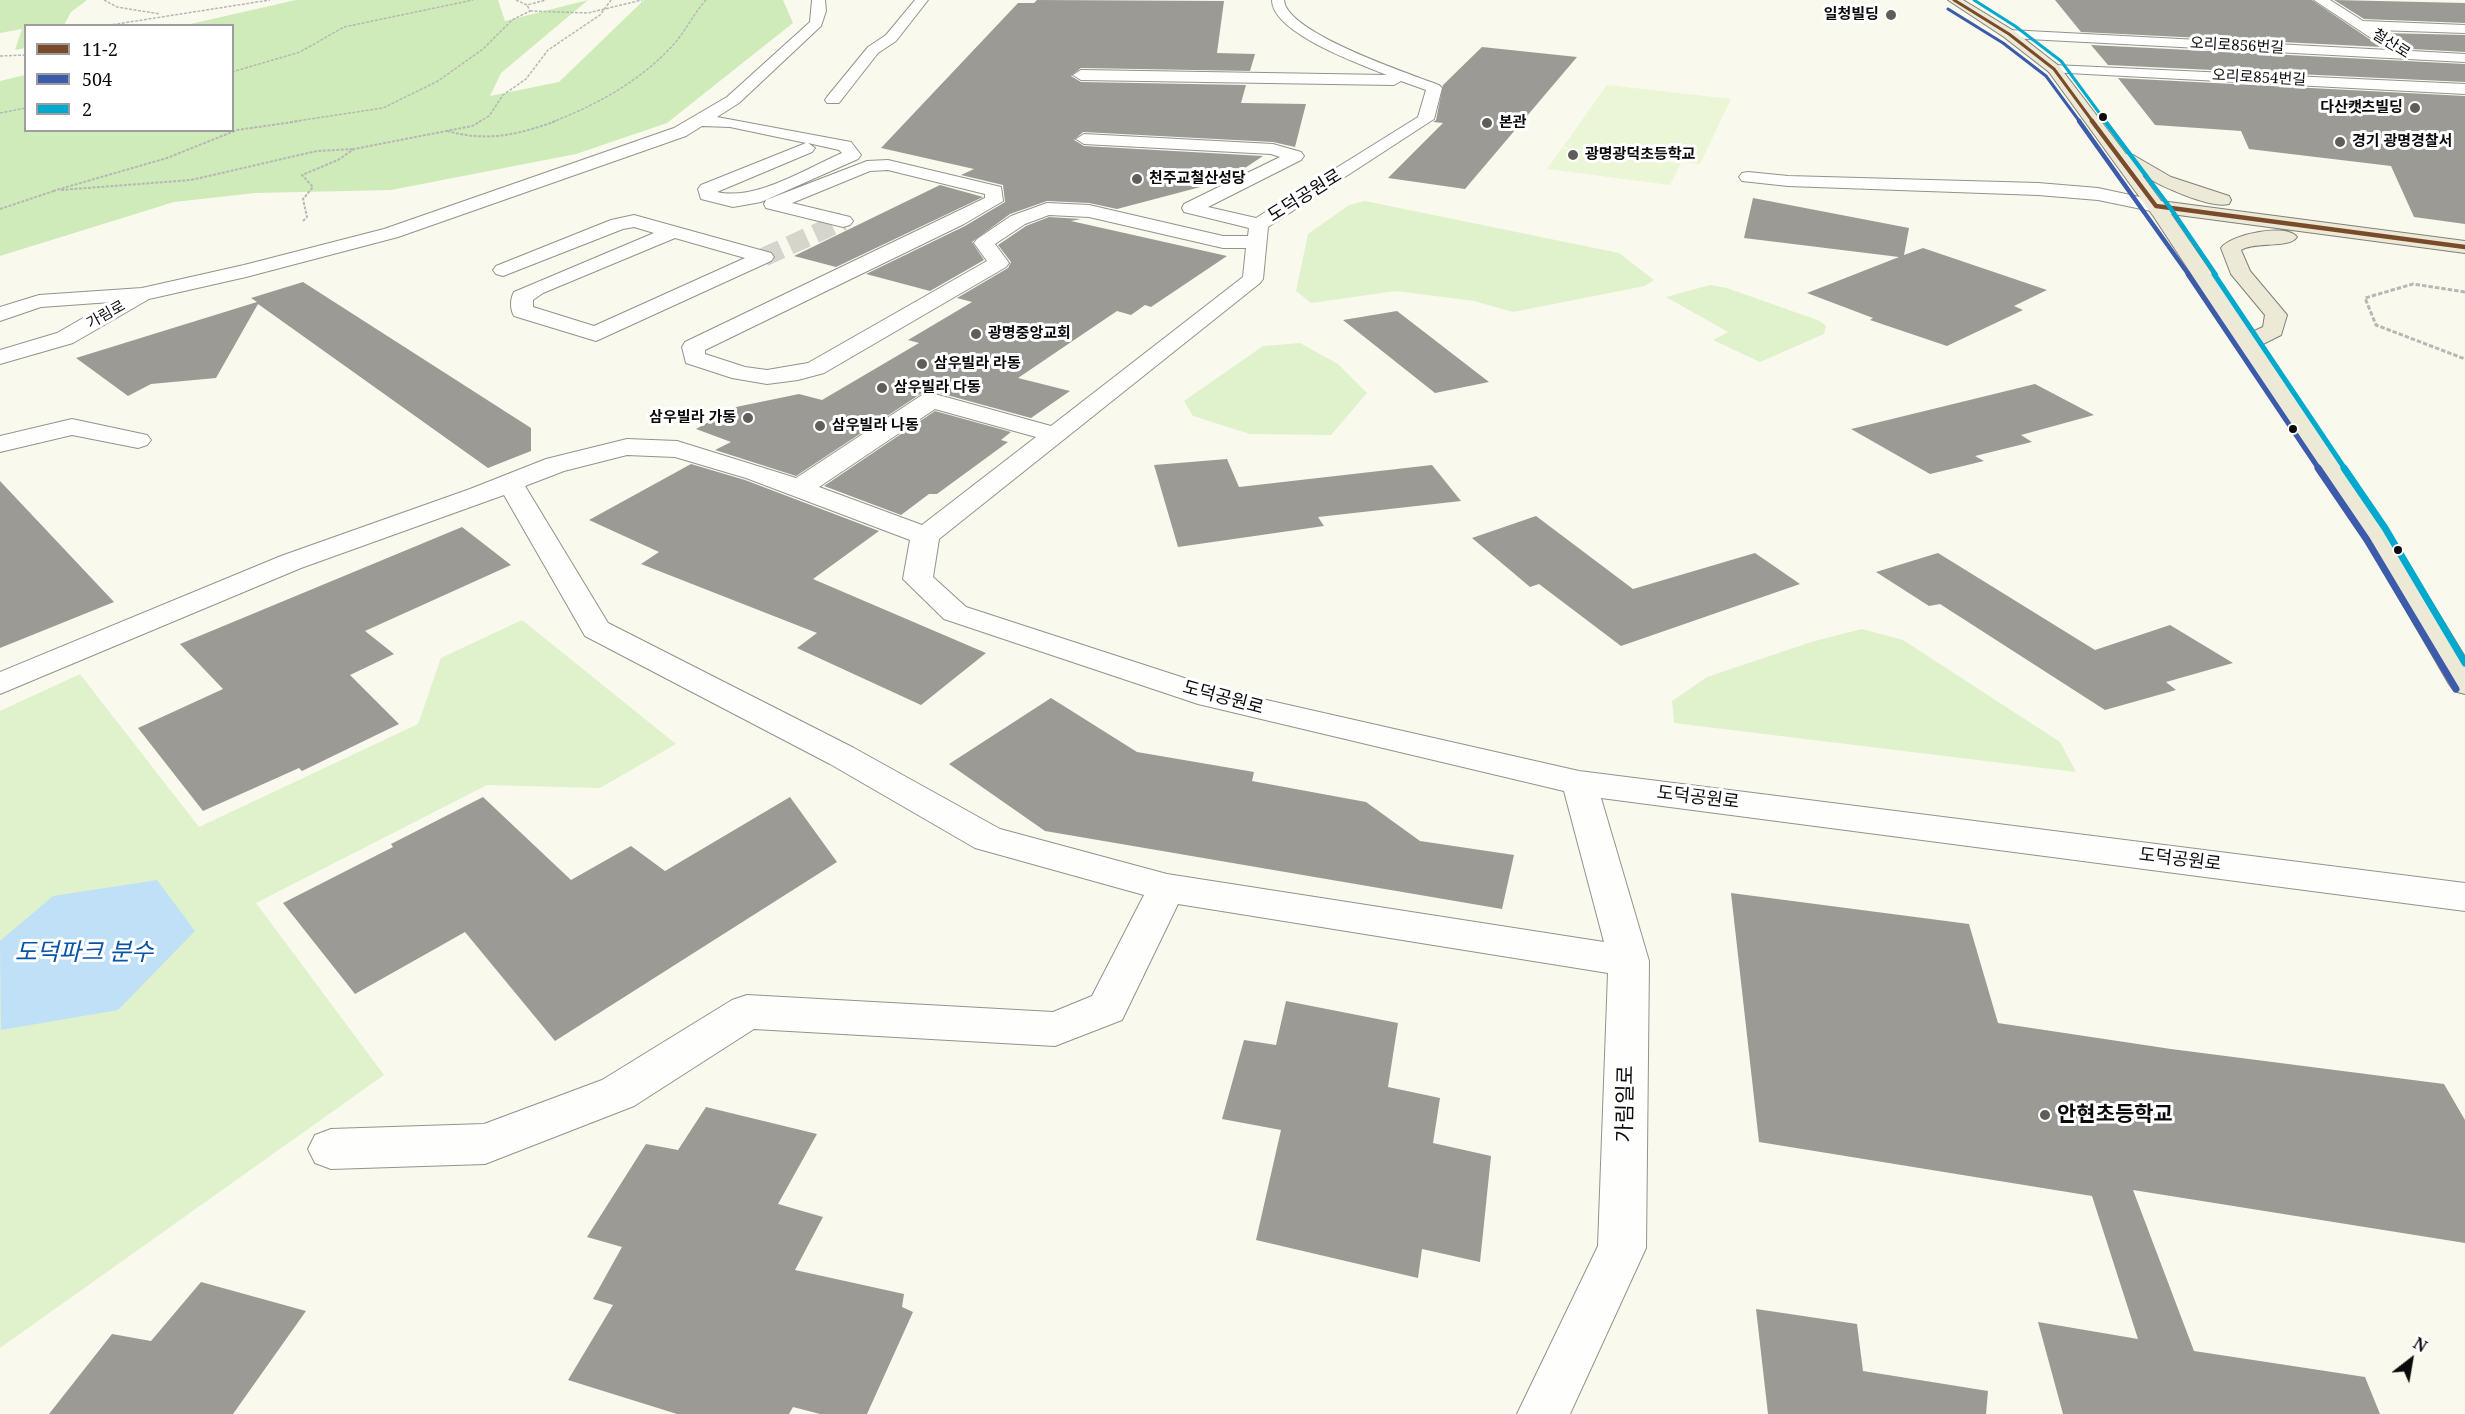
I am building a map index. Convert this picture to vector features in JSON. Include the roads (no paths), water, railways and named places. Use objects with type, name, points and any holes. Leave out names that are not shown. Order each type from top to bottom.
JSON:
[{"type":"main road","points":[[1954,0],[1969,4],[2054,69],[2117,153],[2156,206],[2376,534],[2465,684]]},
{"type":"main road","points":[[2117,153],[2165,181],[2211,197],[2397,238]]},
{"type":"main road","points":[[2156,206],[2465,247]]},
{"type":"main road","points":[[2248,343],[2273,330],[2276,315],[2231,257],[2231,248],[2236,243],[2268,237],[2346,239],[2375,235]]},
{"type":"street","points":[[142,294],[246,272],[391,233],[680,132],[734,100],[816,23],[819,12],[818,0]]},
{"type":"street","points":[[833,100],[873,50],[891,38],[922,0]]},
{"type":"street","name":"도덕공원로","points":[[1278,0],[1279,9],[1298,27],[1361,60],[1434,88],[1426,119],[1258,234],[1253,279],[925,536],[918,579],[955,613],[1210,697],[1579,783],[2465,897]]},
{"type":"street","name":"철산로","points":[[2321,0],[2464,89]]},
{"type":"street","points":[[2360,25],[2465,29]]},
{"type":"street","name":"오리로856번길","points":[[2009,34],[2465,58]]},
{"type":"street","name":"오리로854번길","points":[[2054,69],[2464,89]]},
{"type":"street","points":[[1081,75],[1413,80]]},
{"type":"street","points":[[701,120],[730,122],[845,146],[852,155],[754,198],[733,201],[708,195],[707,189],[806,148]]},
{"type":"street","points":[[1084,139],[1273,149],[1295,156],[1191,208],[1258,234]]},
{"type":"street","points":[[843,221],[773,204],[867,166],[888,165],[994,191],[994,201],[693,347],[694,358],[754,377],[788,377],[816,368],[999,263],[984,243],[1018,220],[1047,209],[1089,211],[1223,242],[1258,234]]},
{"type":"street","points":[[1748,177],[1788,181],[2038,189],[2098,194],[2156,206]]},
{"type":"street","points":[[503,270],[618,224],[634,221],[764,257],[596,334],[522,311],[522,297],[536,289],[673,232]]},
{"type":"street","name":"가림로","points":[[0,314],[39,301],[142,294]]},
{"type":"street","name":"가림로","points":[[0,357],[65,338],[142,294]]},
{"type":"street","points":[[798,489],[931,400],[1056,435]]},
{"type":"street","points":[[0,444],[72,428],[138,440]]},
{"type":"street","points":[[0,684],[291,562],[555,465],[627,447],[677,449],[798,489],[925,536]]},
{"type":"street","points":[[510,483],[596,629],[842,756],[988,839],[1167,888],[1629,961]]},
{"type":"street","name":"가림일로","points":[[1543,1414],[1623,1248],[1629,961],[1579,783]]},
{"type":"street","points":[[331,1149],[485,1144],[618,1093],[747,1012],[1054,1029],[1107,1008],[1167,888]]},
{"type":"water","name":"도덕파크 분수","points":[[157,880],[195,931],[118,1010],[1,1030],[0,941],[53,896]]},
{"type":"tunnel","points":[[764,257],[843,221]]},
{"type":"place","name":"일청빌딩","points":[[1891,15]]},
{"type":"place","name":"다산캣츠빌딩","points":[[2415,108]]},
{"type":"place","name":"본관","points":[[1487,123]]},
{"type":"place","name":"경기 광명경찰서","points":[[2340,142]]},
{"type":"place","name":"광명광덕초등학교","points":[[1573,155]]},
{"type":"place","name":"천주교철산성당","points":[[1137,179]]},
{"type":"place","name":"광명중앙교회","points":[[976,334]]},
{"type":"place","name":"삼우빌라 라동","points":[[922,364]]},
{"type":"place","name":"삼우빌라 다동","points":[[882,388]]},
{"type":"place","name":"삼우빌라 가동","points":[[748,418]]},
{"type":"place","name":"삼우빌라 나동","points":[[820,426]]},
{"type":"place","name":"안현초등학교","points":[[2045,1115]]}]
